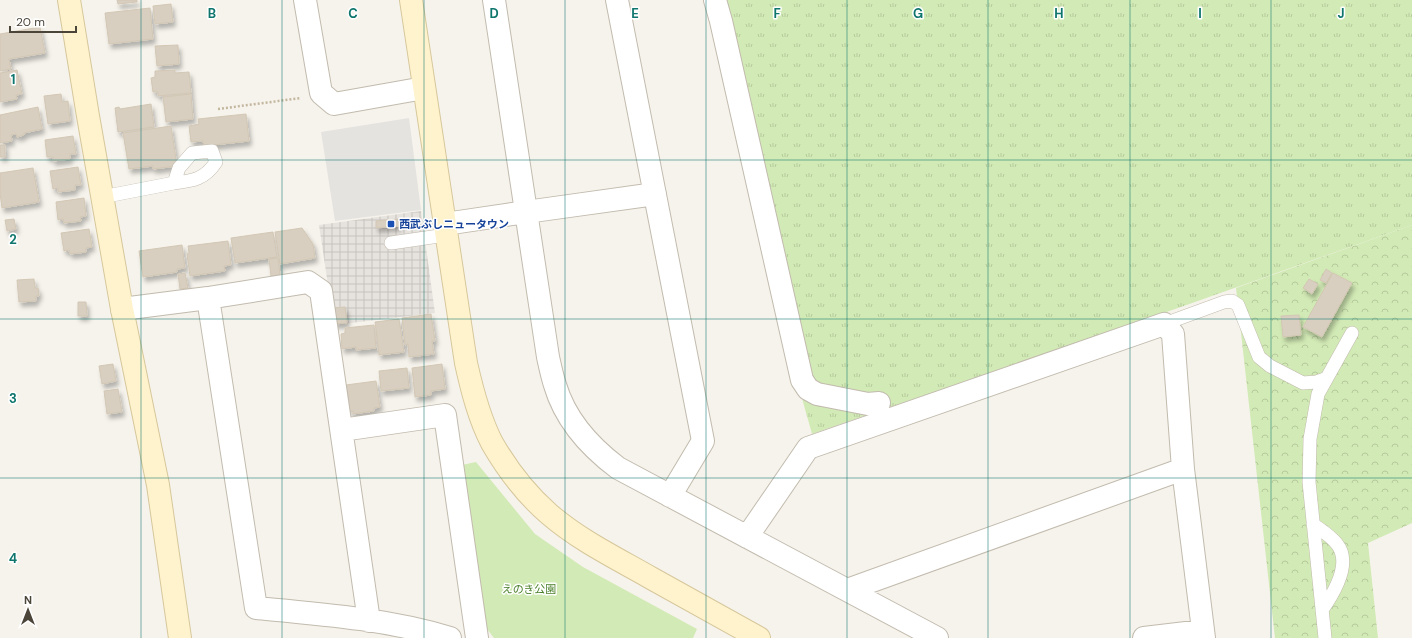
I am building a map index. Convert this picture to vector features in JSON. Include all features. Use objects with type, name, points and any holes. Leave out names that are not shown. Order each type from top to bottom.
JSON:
[{"type":"street","points":[[70,0],[122,309],[158,485],[180,638]]},
{"type":"street","points":[[305,0],[321,93],[334,104],[424,88]]},
{"type":"street","points":[[411,0],[465,356],[472,390],[481,417],[492,442],[509,469],[527,492],[548,514],[574,533],[606,552],[759,638]]},
{"type":"street","points":[[494,0],[548,357],[555,386],[566,411],[580,433],[600,455],[618,468],[937,638]]},
{"type":"street","points":[[617,0],[703,441],[670,496]]},
{"type":"street","points":[[715,0],[802,380],[808,389],[817,394],[868,404],[879,403]]},
{"type":"street","points":[[445,230],[526,212],[655,194]]},
{"type":"street","points":[[122,309],[208,298],[308,282],[321,291],[369,621]]},
{"type":"street","points":[[208,298],[256,608],[369,621],[428,631],[450,638]]},
{"type":"street","points":[[747,537],[808,448],[1164,324],[1173,334],[1183,469],[1204,634],[1144,638]]},
{"type":"street","points":[[342,430],[445,415],[477,638]]},
{"type":"street","points":[[847,590],[1183,469]]},
{"type":"lane","points":[[102,197],[174,183]]},
{"type":"lane","points":[[391,243],[445,230]]},
{"type":"lane","points":[[1164,324],[1224,302],[1232,301],[1238,305],[1259,356],[1270,366],[1303,383],[1316,382],[1327,378]]},
{"type":"lane","points":[[1325,638],[1309,482],[1310,439],[1318,394],[1352,334]]},
{"type":"lane","points":[[1313,524],[1334,540],[1342,552],[1343,566],[1340,577],[1332,596],[1322,610]]},
{"type":"path","points":[[218,110],[313,96],[321,93]]},
{"type":"shaded area","points":[[409,118],[421,210],[335,221],[321,132]]},
{"type":"shaded area","points":[[421,211],[435,313],[334,325],[319,225]]},
{"type":"green space","points":[[710,0],[1412,0],[1412,225],[1178,308],[812,434],[796,377]]},
{"type":"green space","points":[[1412,225],[1412,523],[1368,543],[1378,638],[1275,638],[1236,288]]},
{"type":"green space","name":"えのき公園","points":[[476,462],[535,534],[583,567],[697,629],[693,638],[494,638],[487,629],[462,465]]},
{"type":"building","points":[[117,0],[137,0],[137,2],[118,4]]},
{"type":"building","points":[[171,4],[173,22],[155,24],[153,6]]},
{"type":"building","points":[[150,8],[153,39],[109,44],[105,13]]},
{"type":"building","points":[[40,27],[45,53],[9,59],[11,69],[0,71],[0,34]]},
{"type":"building","points":[[178,45],[179,64],[157,66],[155,46]]},
{"type":"building","points":[[17,70],[22,94],[16,95],[17,99],[0,102],[0,73]]},
{"type":"building","points":[[175,70],[175,73],[189,72],[191,93],[158,96],[158,92],[153,92],[151,78],[155,77],[155,71]]},
{"type":"building","points":[[61,94],[62,102],[68,101],[70,121],[48,124],[44,96]]},
{"type":"building","points":[[191,94],[193,119],[166,122],[163,97]]},
{"type":"building","points":[[151,104],[154,127],[118,132],[115,108],[119,107],[120,109]]},
{"type":"building","points":[[38,107],[42,129],[24,133],[24,135],[17,137],[16,134],[11,135],[12,141],[0,143],[0,115]]},
{"type":"building","points":[[246,114],[249,141],[204,146],[203,141],[191,142],[189,126],[199,124],[198,119]]},
{"type":"building","points":[[171,126],[177,166],[153,169],[153,166],[129,169],[123,133]]},
{"type":"building","points":[[73,136],[76,154],[70,154],[70,159],[53,161],[53,157],[47,157],[45,140]]},
{"type":"building","points":[[0,145],[5,145],[5,157],[0,157]]},
{"type":"building","points":[[78,167],[81,185],[75,185],[75,190],[58,192],[58,188],[53,189],[50,171]]},
{"type":"building","points":[[33,168],[39,202],[2,208],[0,173]]},
{"type":"building","points":[[84,198],[86,216],[80,217],[81,221],[64,223],[63,219],[58,220],[56,202]]},
{"type":"building","points":[[14,219],[16,229],[7,231],[5,220]]},
{"type":"building","points":[[398,219],[399,226],[376,228],[376,221]]},
{"type":"building","points":[[302,228],[313,244],[315,258],[280,264],[275,232]]},
{"type":"building","points":[[89,229],[92,247],[86,248],[86,252],[70,254],[69,250],[64,251],[61,233]]},
{"type":"building","points":[[273,232],[277,257],[235,263],[231,238]]},
{"type":"building","points":[[228,241],[231,265],[224,266],[225,271],[190,276],[187,254],[189,253],[188,246]]},
{"type":"building","points":[[182,245],[185,268],[177,269],[177,272],[143,277],[139,251]]},
{"type":"building","points":[[278,258],[280,275],[271,276],[269,259]]},
{"type":"building","points":[[1326,269],[1332,273],[1326,283],[1320,280]]},
{"type":"building","points":[[185,273],[188,288],[180,289],[178,274]]},
{"type":"building","points":[[1333,273],[1352,283],[1322,337],[1303,327]]},
{"type":"building","points":[[34,279],[35,288],[38,288],[39,296],[36,296],[36,301],[19,302],[17,280]]},
{"type":"building","points":[[1309,279],[1318,284],[1312,294],[1303,288]]},
{"type":"building","points":[[78,302],[86,302],[87,316],[78,316]]},
{"type":"building","points":[[345,307],[347,323],[334,324],[333,308]]},
{"type":"building","points":[[431,314],[435,341],[432,341],[434,354],[409,357],[408,344],[405,345],[402,318]]},
{"type":"building","points":[[1299,315],[1301,335],[1283,337],[1281,316]]},
{"type":"building","points":[[399,319],[404,352],[379,355],[375,322]]},
{"type":"building","points":[[374,325],[376,348],[356,350],[356,347],[342,349],[341,334],[345,333],[345,328]]},
{"type":"building","points":[[113,364],[116,381],[102,384],[99,366]]},
{"type":"building","points":[[442,364],[445,389],[431,391],[431,395],[415,397],[412,368]]},
{"type":"building","points":[[407,368],[409,388],[381,391],[379,371]]},
{"type":"building","points":[[376,381],[380,407],[374,408],[374,411],[353,414],[353,411],[350,412],[346,385]]},
{"type":"building","points":[[118,389],[122,412],[107,414],[104,391]]},
{"type":"place","name":"西武ぶしニュータウン","points":[[391,224]]}]
